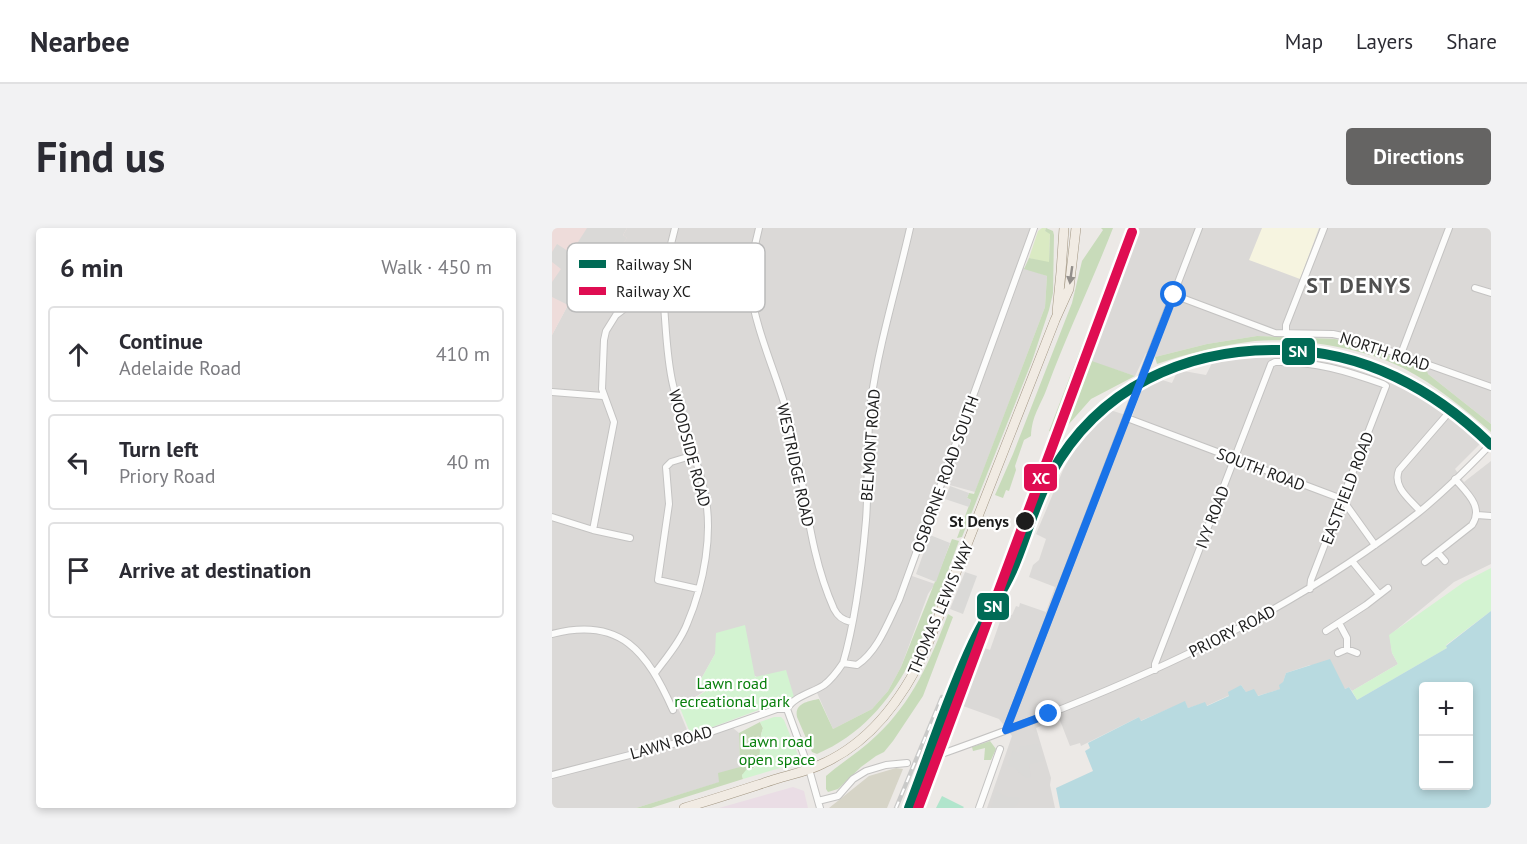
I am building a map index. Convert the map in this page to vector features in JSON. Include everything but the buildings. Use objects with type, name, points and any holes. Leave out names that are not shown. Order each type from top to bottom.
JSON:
[{"type":"main road","name":"THOMAS LEWIS WAY","points":[[1055,320],[1062,272],[1064,228]]},
{"type":"main road","name":"THOMAS LEWIS WAY","points":[[684,808],[809,769],[836,757],[871,730],[888,712],[910,681],[926,649],[1069,289],[1076,228]]},
{"type":"street","points":[[672,243],[675,228]]},
{"type":"street","name":"WESTRIDGE ROAD","points":[[756,243],[759,228]]},
{"type":"street","name":"BELMONT ROAD","points":[[843,663],[866,518],[867,445],[871,402],[878,362],[910,228]]},
{"type":"street","name":"OSBORNE ROAD SOUTH","points":[[818,689],[831,680],[843,663],[857,665],[865,658],[883,633],[899,600],[1034,228]]},
{"type":"street","points":[[1006,730],[1199,228]]},
{"type":"street","points":[[1286,334],[1286,325],[1324,228]]},
{"type":"street","points":[[1401,354],[1449,228]]},
{"type":"street","points":[[1475,288],[1491,293]]},
{"type":"street","name":"NORTH ROAD","points":[[1174,295],[1275,333],[1333,334],[1356,339],[1491,387]]},
{"type":"street","points":[[592,530],[614,422],[603,396],[604,340],[609,325],[621,312]]},
{"type":"street","name":"WOODSIDE ROAD","points":[[655,673],[677,644],[687,625],[706,556],[708,527],[705,491],[672,382],[665,312]]},
{"type":"street","name":"WESTRIDGE ROAD","points":[[755,312],[790,424],[817,560],[835,611],[841,619],[851,622]]},
{"type":"street","name":"IVY ROAD","points":[[1155,670],[1155,664],[1271,364],[1290,362],[1331,367],[1386,386]]},
{"type":"street","name":"EASTFIELD ROAD","points":[[1310,589],[1311,580],[1386,386]]},
{"type":"street","points":[[552,392],[603,396]]},
{"type":"street","points":[[1420,511],[1396,480],[1399,470],[1444,417]]},
{"type":"street","name":"SOUTH ROAD","points":[[1126,418],[1342,499]]},
{"type":"street","name":"PRIORY ROAD","points":[[936,756],[1155,670],[1251,623],[1310,589],[1375,545],[1420,511],[1491,444]]},
{"type":"street","points":[[1413,454],[1421,461]]},
{"type":"street","points":[[694,455],[670,462],[666,466],[669,504],[658,580],[698,589]]},
{"type":"street","points":[[1425,562],[1473,525],[1477,515],[1476,505],[1455,479]]},
{"type":"street","points":[[1342,499],[1375,545]]},
{"type":"street","points":[[1477,515],[1491,516]]},
{"type":"street","points":[[552,518],[630,538]]},
{"type":"street","points":[[1438,553],[1445,561]]},
{"type":"street","points":[[1352,561],[1378,593]]},
{"type":"street","points":[[1326,632],[1388,588]]},
{"type":"street","points":[[1339,623],[1347,638],[1347,649]]},
{"type":"street","points":[[552,634],[587,628],[605,631],[631,644],[655,673],[673,710]]},
{"type":"street","points":[[1338,653],[1347,649],[1357,653]]},
{"type":"street","name":"LAWN ROAD","points":[[552,775],[688,740],[757,714],[787,709],[796,700],[818,689]]},
{"type":"street","points":[[787,709],[809,769],[819,805],[838,796],[853,779],[866,771],[886,765],[907,763]]},
{"type":"street","points":[[979,808],[1000,748]]},
{"type":"shaded area","points":[[552,228],[627,228],[623,235],[627,238],[624,243],[567,243],[567,307],[552,335]]},
{"type":"shaded area","points":[[587,228],[627,228],[623,235],[627,238],[624,243],[577,243]]},
{"type":"shaded area","points":[[627,228],[1031,228],[1022,267],[1047,276],[1045,307],[975,492],[946,484],[912,576],[935,584],[928,594],[901,667],[888,691],[872,709],[833,729],[814,686],[794,697],[715,654],[700,681],[706,690],[678,708],[690,737],[733,728],[739,733],[740,767],[720,782],[636,808],[552,808],[552,335],[567,307],[567,312],[765,312],[765,243],[623,243],[626,238],[623,235]]},
{"type":"shaded area","points":[[1136,228],[1491,228],[1491,424],[1428,374],[1405,361],[1362,345],[1335,339],[1257,336],[1207,344],[1155,357],[1146,353],[1135,376],[1086,360]]},
{"type":"shaded area","points":[[1262,228],[1319,228],[1300,279],[1249,260]]},
{"type":"shaded area","points":[[557,244],[567,250],[567,304],[552,297],[552,282],[561,269],[552,262],[552,252]]},
{"type":"shaded area","points":[[1243,356],[1307,357],[1351,366],[1411,391],[1465,425],[1482,442],[1455,469],[1464,482],[1491,461],[1491,564],[1454,582],[1390,635],[1392,653],[1398,664],[1352,691],[1349,687],[1345,689],[1310,665],[1286,673],[1281,689],[1257,696],[1246,692],[1241,685],[1230,695],[1206,706],[1204,703],[1188,708],[1185,702],[1140,721],[1139,717],[1081,746],[1080,743],[1070,746],[1059,718],[1036,728],[1051,778],[1050,785],[1055,808],[987,808],[1012,736],[999,719],[952,702],[976,645],[990,650],[1003,613],[1012,615],[1020,603],[1046,612],[1055,587],[1029,577],[1033,565],[1039,560],[1046,539],[1036,534],[1063,470],[1085,429],[1107,409],[1132,417],[1143,385],[1162,380],[1172,383],[1178,370],[1206,375],[1212,363]]},
{"type":"shaded area","points":[[950,486],[969,493],[967,498],[971,500],[969,507],[945,499]]},
{"type":"shaded area","points":[[930,535],[950,543],[936,582],[916,574]]},
{"type":"shaded area","points":[[965,572],[977,576],[963,614],[950,609]]},
{"type":"shaded area","points":[[1038,744],[1044,761],[1029,764],[1031,777],[1026,778],[1014,768],[1007,766],[1013,750],[1019,753],[1019,747]]},
{"type":"shaded area","points":[[896,768],[903,769],[887,808],[829,808],[869,776]]},
{"type":"shaded area","points":[[793,787],[804,791],[808,808],[719,808]]},
{"type":"shaded area","points":[[996,791],[1008,797],[1019,797],[1020,802],[1013,808],[991,808]]},
{"type":"green space","points":[[1046,228],[1045,231],[1050,233],[1049,263],[1029,258],[1038,231]]},
{"type":"green space","points":[[1046,228],[1053,231],[1054,235],[1053,293],[1049,310],[1032,361],[962,537],[957,538],[971,500],[967,498],[969,493],[974,494],[1045,307],[1047,276],[1024,269],[1029,258],[1049,262],[1050,234],[1045,231]]},
{"type":"green space","points":[[1101,228],[1113,228],[1037,411],[1031,436],[1024,440],[1009,491],[1006,490],[1003,498],[995,495],[1072,303],[1082,261],[1103,230]]},
{"type":"green space","points":[[1127,228],[1136,228],[1086,359],[1135,376],[1091,399],[1061,433],[1049,431]]},
{"type":"green space","points":[[1257,336],[1335,339],[1361,345],[1426,369],[1428,374],[1491,424],[1491,432],[1427,382],[1387,361],[1351,350],[1272,340],[1218,347],[1157,364],[1155,357],[1207,344]]},
{"type":"green space","points":[[952,539],[959,541],[924,634],[892,691],[872,716],[847,738],[817,754],[812,752],[797,717],[798,709],[803,704],[819,699],[833,729],[872,709],[888,691],[901,667]]},
{"type":"green space","points":[[1491,568],[1491,611],[1446,645],[1447,648],[1357,700],[1352,691],[1398,664],[1392,653],[1389,635],[1464,582]]},
{"type":"green space","points":[[948,614],[953,617],[923,696],[893,741],[884,752],[861,767],[838,789],[828,792],[826,776],[876,736],[910,695],[935,647]]},
{"type":"green space","name":"Lawn road recreational park","points":[[745,625],[755,677],[786,670],[794,697],[691,735],[680,708],[706,691],[700,681],[715,654],[716,633]]},
{"type":"green space","name":"Lawn road open space","points":[[781,717],[784,720],[798,755],[797,763],[743,779],[742,775],[746,770],[755,768],[759,759],[763,728],[760,722]]},
{"type":"green space","points":[[760,722],[763,728],[759,760],[751,770],[742,775],[743,779],[651,808],[636,808],[719,782],[718,773],[740,767],[739,733]]},
{"type":"green space","points":[[990,741],[996,749],[991,760],[984,760],[985,748],[973,751],[972,747]]},
{"type":"green space","points":[[939,761],[922,808],[914,808],[930,764]]},
{"type":"green space","points":[[942,796],[964,807],[936,808]]},
{"type":"water","points":[[1491,611],[1491,808],[1060,808],[1056,788],[1093,771],[1085,751],[1090,748],[1088,743],[1139,717],[1141,721],[1185,701],[1188,708],[1205,702],[1207,706],[1229,696],[1228,692],[1241,685],[1246,692],[1254,689],[1258,696],[1280,689],[1279,685],[1283,682],[1286,673],[1330,659],[1345,689],[1349,687],[1357,700],[1447,648],[1446,646]]},
{"type":"railway","points":[[896,808],[942,697]]},
{"type":"rail line","name":"XC","points":[[918,808],[1132,232]]},
{"type":"rail line","name":"SN","points":[[909,808],[964,663],[977,634],[1012,571],[1051,474],[1070,444],[1093,418],[1119,396],[1148,379],[1212,356],[1246,351],[1312,352],[1341,357],[1395,377],[1446,407],[1491,445]]},
{"type":"place","name":"St Denys","points":[[1025,521]]},
{"type":"district","name":"ST DENYS","points":[[1359,285]]},
{"type":"route","points":[[1049,714],[1006,730],[1174,295]]}]
